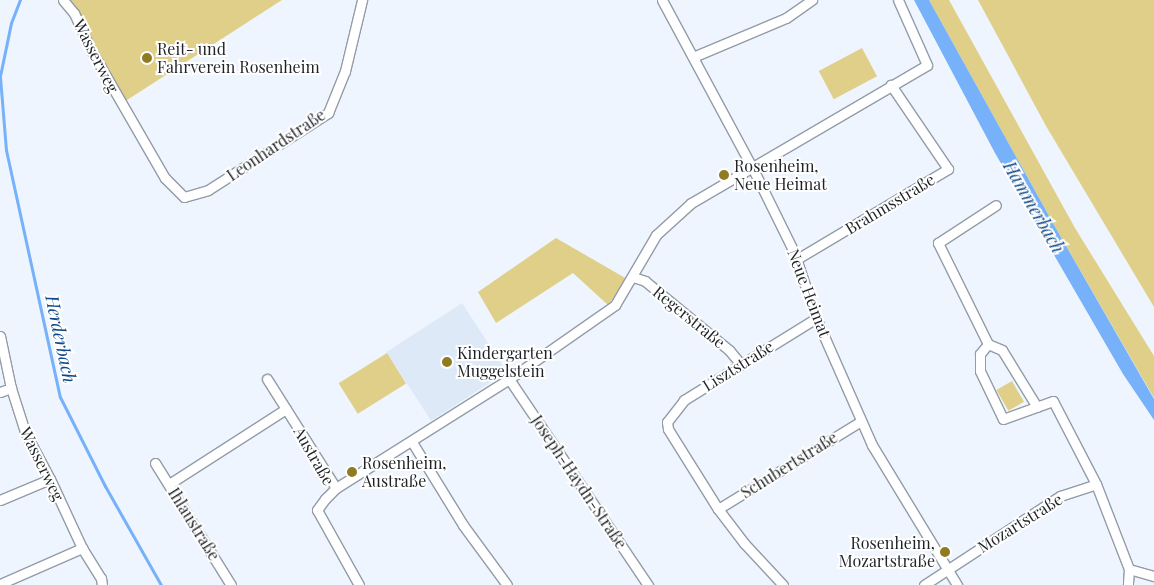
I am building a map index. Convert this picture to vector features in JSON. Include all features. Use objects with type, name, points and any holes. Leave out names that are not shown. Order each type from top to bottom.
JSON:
[{"type":"street","name":"Wasserweg","points":[[63,0],[74,14],[91,50],[142,140]]},
{"type":"street","name":"Leonhardstraße","points":[[142,140],[165,178],[184,198],[208,190],[312,124],[328,113],[345,71],[362,0]]},
{"type":"street","name":"Neue Heimat","points":[[662,0],[752,167],[797,259],[816,318],[872,446],[957,585]]},
{"type":"street","points":[[693,57],[786,18],[812,0]]},
{"type":"street","points":[[336,488],[412,442],[509,379],[615,305],[656,235],[692,203],[927,65],[898,0]]},
{"type":"street","name":"Brahmsstraße","points":[[797,259],[948,169],[891,85]]},
{"type":"street","points":[[996,204],[938,243],[988,344],[1002,350],[1037,407]]},
{"type":"street","name":"Regerstraße","points":[[633,277],[645,281],[730,350],[740,363]]},
{"type":"street","name":"Lisztstraße","points":[[718,509],[668,429],[668,422],[684,400],[740,363],[816,318]]},
{"type":"street","name":"Wasserweg","points":[[0,336],[11,388],[25,432],[50,479],[82,548],[101,578],[102,585]]},
{"type":"street","points":[[988,344],[980,354],[980,371],[1003,419],[1053,401],[1096,484],[1129,569],[1128,585]]},
{"type":"street","name":"Austraße","points":[[267,379],[336,488],[317,510],[358,585]]},
{"type":"street","name":"Joseph-Haydn-Straße","points":[[509,379],[648,585]]},
{"type":"street","points":[[0,392],[11,388]]},
{"type":"street","points":[[168,484],[286,409]]},
{"type":"street","name":"Schubertstraße","points":[[718,509],[861,421]]},
{"type":"street","points":[[412,442],[464,525],[507,585]]},
{"type":"street","name":"Ihlaustraße","points":[[155,463],[231,585]]},
{"type":"street","points":[[0,500],[50,479]]},
{"type":"street","name":"Mozartstraße","points":[[924,585],[1060,496],[1096,484]]},
{"type":"street","points":[[718,509],[744,543],[783,585]]},
{"type":"street","points":[[0,584],[82,548]]},
{"type":"street","points":[[1129,569],[1154,576]]},
{"type":"shaded area","name":"Reit- und Fahrverein Rosenheim","points":[[69,0],[282,0],[124,102]]},
{"type":"shaded area","points":[[929,0],[949,0],[1075,228],[1154,356],[1154,398],[1054,225]]},
{"type":"shaded area","points":[[978,0],[1154,0],[1154,307],[1046,126]]},
{"type":"shaded area","points":[[862,48],[877,76],[834,99],[819,71]]},
{"type":"shaded area","points":[[556,238],[627,279],[608,305],[573,273],[496,323],[478,292]]},
{"type":"shaded area","name":"Kindergarten Muggelstein","points":[[462,303],[507,372],[431,421],[387,352]]},
{"type":"shaded area","points":[[387,353],[406,384],[358,414],[339,383]]},
{"type":"shaded area","points":[[1012,381],[1024,402],[1008,411],[996,390]]},
{"type":"water","name":"Hammerbach","points":[[914,0],[929,0],[1054,225],[1154,399],[1154,420],[1123,374],[995,153]]},
{"type":"waterway","name":"Herderbach","points":[[0,76],[11,23],[20,0]]},
{"type":"waterway","name":"Herderbach","points":[[0,77],[6,150],[60,397],[105,486],[161,585]]},
{"type":"place","name":"Reit- und Fahrverein Rosenheim","points":[[147,58]]},
{"type":"place","name":"Rosenheim, Neue Heimat","points":[[724,175]]},
{"type":"place","name":"Kindergarten Muggelstein","points":[[447,362]]},
{"type":"place","name":"Rosenheim, Austraße","points":[[352,472]]},
{"type":"place","name":"Rosenheim, Mozartstraße","points":[[945,552]]}]
